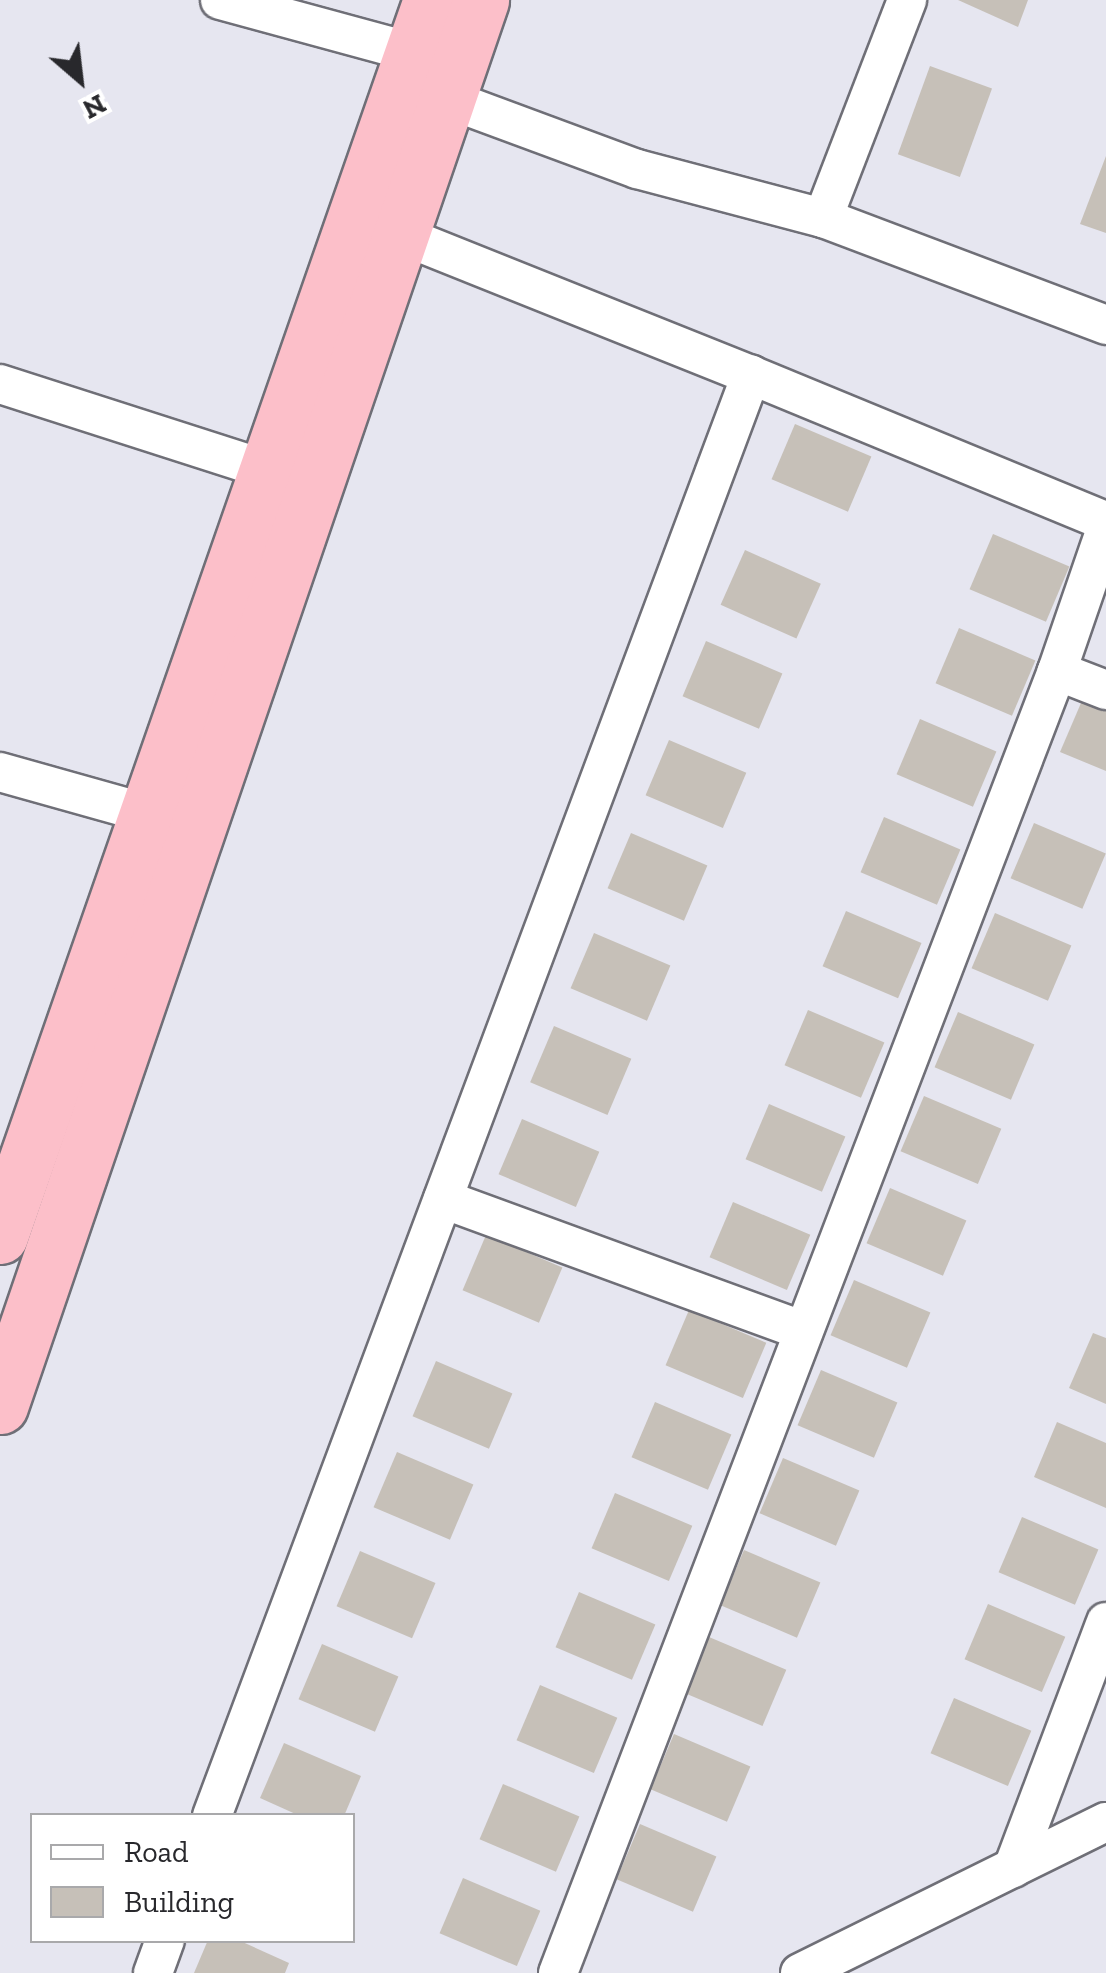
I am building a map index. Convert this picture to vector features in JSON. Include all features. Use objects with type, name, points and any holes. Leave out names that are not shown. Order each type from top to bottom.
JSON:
[{"type":"highway","points":[[0,1236],[264,469],[431,0]]},
{"type":"highway","points":[[0,1406],[481,0]]},
{"type":"street","points":[[220,0],[412,52]]},
{"type":"street","points":[[824,218],[907,0]]},
{"type":"street","points":[[445,98],[637,168],[824,218],[1106,325]]},
{"type":"street","points":[[398,234],[752,374],[1106,525],[1057,671],[558,1973]]},
{"type":"street","points":[[213,1813],[752,374]]},
{"type":"street","points":[[0,384],[264,469]]},
{"type":"street","points":[[1057,671],[1106,690]]},
{"type":"street","points":[[0,772],[146,813]]},
{"type":"street","points":[[442,1199],[804,1331]]},
{"type":"street","points":[[1014,1868],[1106,1622]]},
{"type":"street","points":[[800,1973],[1106,1822]]},
{"type":"street","points":[[152,1973],[164,1943]]},
{"type":"building","points":[[958,0],[1028,0],[1018,27]]},
{"type":"building","points":[[930,66],[992,89],[960,177],[898,154]]},
{"type":"building","points":[[1106,156],[1106,233],[1080,224]]},
{"type":"building","points":[[795,424],[871,456],[848,512],[772,479]]},
{"type":"building","points":[[993,534],[1069,566],[1046,622],[970,589]]},
{"type":"building","points":[[745,550],[821,584],[796,639],[721,605]]},
{"type":"building","points":[[959,628],[1035,660],[1012,716],[936,683]]},
{"type":"building","points":[[706,641],[782,673],[759,729],[683,696]]},
{"type":"building","points":[[1084,696],[1106,706],[1106,771],[1060,752]]},
{"type":"building","points":[[920,719],[996,751],[973,807],[897,774]]},
{"type":"building","points":[[669,740],[746,773],[723,828],[646,795]]},
{"type":"building","points":[[884,817],[960,849],[937,905],[861,872]]},
{"type":"building","points":[[1034,823],[1106,853],[1082,909],[1011,878]]},
{"type":"building","points":[[631,833],[707,865],[684,921],[608,888]]},
{"type":"building","points":[[846,911],[921,943],[898,998],[823,966]]},
{"type":"building","points":[[995,913],[1071,945],[1048,1001],[972,968]]},
{"type":"building","points":[[594,933],[670,965],[647,1021],[571,988]]},
{"type":"building","points":[[808,1010],[884,1042],[861,1098],[785,1065]]},
{"type":"building","points":[[958,1012],[1034,1044],[1011,1100],[935,1067]]},
{"type":"building","points":[[554,1026],[631,1059],[607,1115],[530,1082]]},
{"type":"building","points":[[924,1096],[1001,1129],[978,1184],[901,1151]]},
{"type":"building","points":[[769,1104],[845,1136],[822,1192],[746,1159]]},
{"type":"building","points":[[522,1119],[599,1152],[576,1207],[499,1174]]},
{"type":"building","points":[[890,1188],[966,1220],[943,1276],[867,1243]]},
{"type":"building","points":[[733,1202],[810,1235],[787,1290],[710,1257]]},
{"type":"building","points":[[486,1235],[562,1267],[539,1323],[463,1290]]},
{"type":"building","points":[[854,1280],[930,1312],[907,1368],[831,1335]]},
{"type":"building","points":[[689,1310],[766,1343],[743,1398],[666,1365]]},
{"type":"building","points":[[1093,1333],[1106,1338],[1106,1404],[1069,1388]]},
{"type":"building","points":[[436,1361],[512,1393],[489,1449],[413,1416]]},
{"type":"building","points":[[821,1370],[897,1402],[874,1458],[798,1425]]},
{"type":"building","points":[[655,1402],[731,1434],[708,1490],[632,1457]]},
{"type":"building","points":[[1057,1422],[1106,1443],[1106,1508],[1034,1477]]},
{"type":"building","points":[[397,1452],[473,1484],[450,1540],[374,1507]]},
{"type":"building","points":[[783,1458],[859,1490],[836,1546],[760,1513]]},
{"type":"building","points":[[615,1493],[692,1526],[669,1581],[592,1548]]},
{"type":"building","points":[[1022,1517],[1098,1549],[1075,1605],[999,1572]]},
{"type":"building","points":[[744,1550],[820,1582],[797,1638],[721,1605]]},
{"type":"building","points":[[360,1551],[435,1583],[412,1638],[337,1606]]},
{"type":"building","points":[[579,1592],[655,1624],[632,1680],[556,1647]]},
{"type":"building","points":[[988,1604],[1065,1637],[1042,1692],[965,1659]]},
{"type":"building","points":[[709,1637],[786,1670],[762,1726],[685,1693]]},
{"type":"building","points":[[322,1644],[398,1676],[375,1732],[299,1699]]},
{"type":"building","points":[[540,1685],[617,1718],[594,1773],[517,1740]]},
{"type":"building","points":[[954,1698],[1031,1731],[1008,1786],[931,1753]]},
{"type":"building","points":[[674,1734],[750,1766],[727,1822],[651,1789]]},
{"type":"building","points":[[284,1743],[361,1776],[345,1813],[293,1813],[260,1798]]},
{"type":"building","points":[[503,1784],[579,1816],[556,1872],[480,1839]]},
{"type":"building","points":[[640,1824],[716,1856],[693,1912],[617,1879]]},
{"type":"building","points":[[463,1878],[540,1911],[517,1966],[440,1933]]},
{"type":"building","points":[[207,1943],[245,1943],[289,1963],[285,1973],[194,1973]]}]
